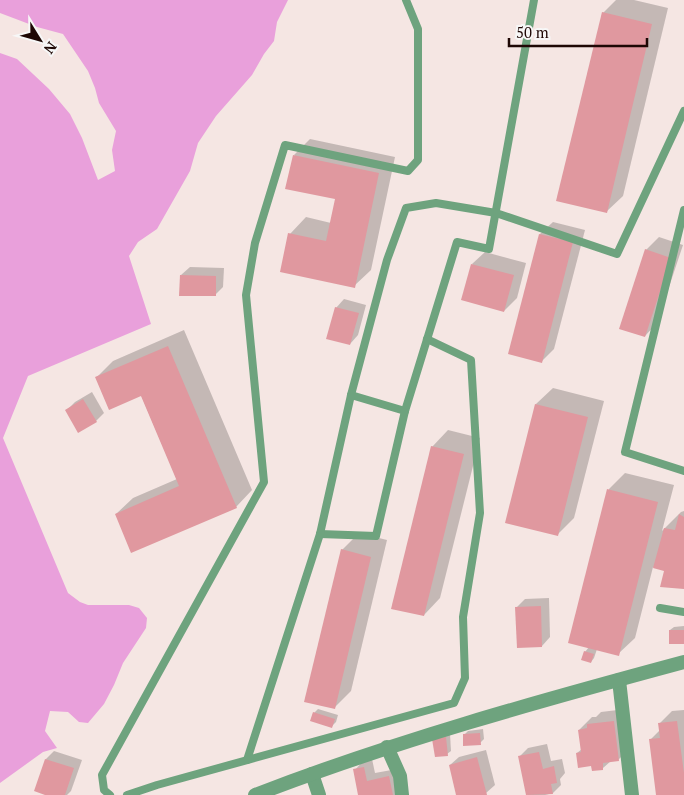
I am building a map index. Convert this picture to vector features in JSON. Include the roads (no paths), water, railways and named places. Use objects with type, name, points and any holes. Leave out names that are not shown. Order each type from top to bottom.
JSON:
[{"type":"street","points":[[255,795],[387,748],[684,662]]},
{"type":"street","points":[[618,680],[632,795]]},
{"type":"street","points":[[387,748],[400,776],[402,795]]},
{"type":"street","points":[[312,774],[319,795]]},
{"type":"lane","points":[[110,795],[104,790],[102,775],[264,482],[246,295],[255,243],[285,144],[408,171],[418,160],[418,29],[406,0]]},
{"type":"lane","points":[[320,534],[376,536],[405,411],[457,242],[490,249],[534,0]]},
{"type":"lane","points":[[246,760],[320,534],[352,396],[387,260],[406,208],[436,203],[496,213],[617,254],[684,111]]},
{"type":"lane","points":[[684,210],[624,452],[684,471]]},
{"type":"lane","points":[[127,795],[157,785],[454,703],[465,678],[463,617],[480,513],[471,360],[427,339]]},
{"type":"lane","points":[[352,396],[405,411]]},
{"type":"lane","points":[[660,608],[684,612]]}]
